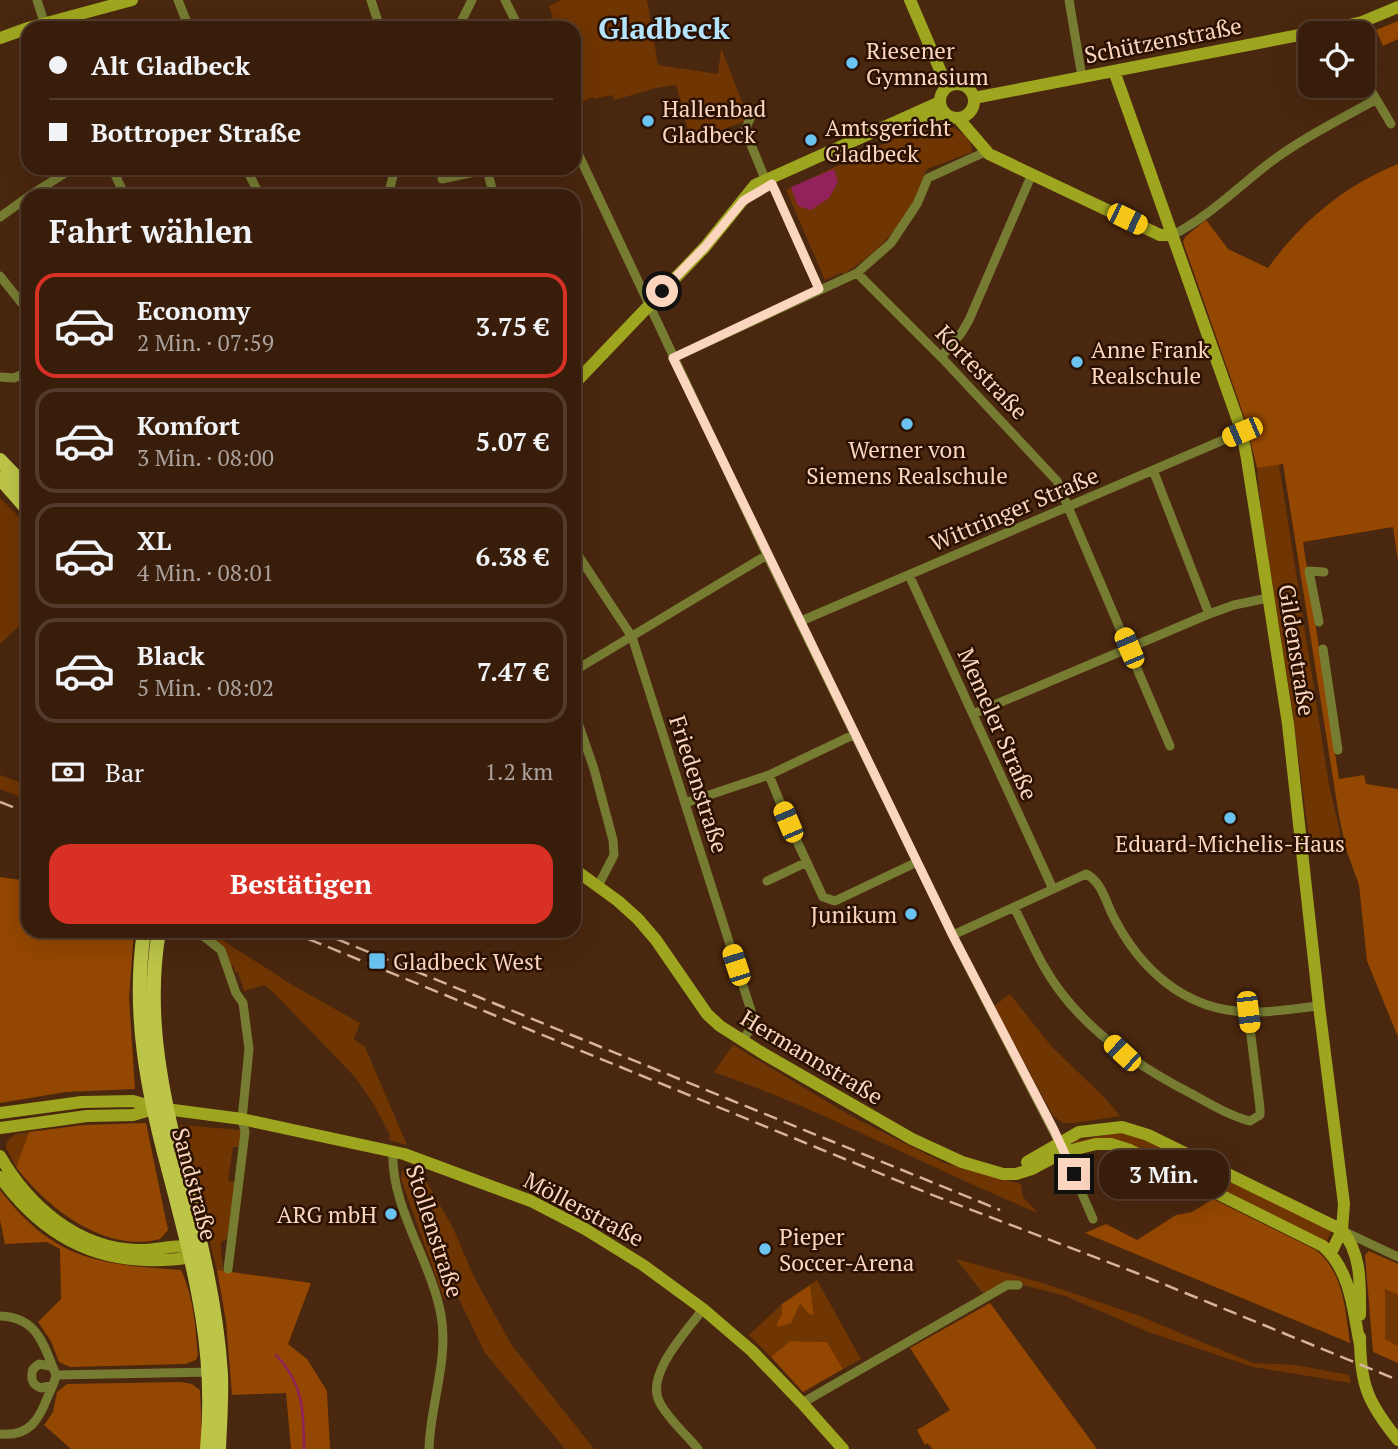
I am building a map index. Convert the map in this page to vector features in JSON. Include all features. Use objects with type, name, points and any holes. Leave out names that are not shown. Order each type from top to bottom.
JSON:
[{"type":"main road","points":[[59,21],[132,0]]},
{"type":"main road","points":[[911,0],[943,77],[952,86],[967,87],[974,98],[974,106],[964,116]]},
{"type":"main road","points":[[581,377],[705,247],[743,201],[748,191],[943,107],[952,86],[951,74],[919,0]]},
{"type":"main road","name":"Schützenstraße","points":[[1367,21],[1398,7]]},
{"type":"main road","points":[[0,38],[21,30]]},
{"type":"main road","name":"Schützenstraße","points":[[974,98],[1298,38]]},
{"type":"main road","name":"Gildenstraße","points":[[1114,71],[1242,432],[1288,724],[1344,1204],[1342,1230],[1331,1253]]},
{"type":"main road","points":[[943,107],[964,116],[985,152],[1160,235],[1172,235]]},
{"type":"main road","points":[[0,460],[21,482]]},
{"type":"main road","points":[[0,478],[21,500]]},
{"type":"main road","name":"Hermannstraße","points":[[581,874],[644,926],[714,1021],[743,1041],[912,1139],[961,1162],[993,1171],[1024,1164],[1062,1147]]},
{"type":"main road","name":"Sandstraße","points":[[143,938],[140,977],[142,1052],[153,1112],[193,1251]]},
{"type":"main road","name":"Sandstraße","points":[[158,938],[153,1024],[158,1065],[214,1372],[219,1449]]},
{"type":"main road","name":"Möllerstraße","points":[[0,1113],[82,1102],[133,1101],[158,1108],[242,1119],[393,1151],[448,1168],[531,1200],[617,1248],[703,1309],[752,1351],[843,1449]]},
{"type":"main road","name":"Möllerstraße","points":[[0,1128],[87,1116],[133,1115],[158,1108]]},
{"type":"main road","points":[[1062,1147],[1074,1133],[1095,1128],[1122,1127],[1135,1130],[1342,1230],[1357,1255],[1360,1345]]},
{"type":"main road","points":[[1062,1147],[1111,1144],[1130,1150],[1323,1246],[1331,1253],[1348,1282],[1368,1393],[1376,1412],[1398,1440]]},
{"type":"main road","points":[[0,1156],[27,1196],[59,1224],[78,1234],[116,1247],[193,1251]]},
{"type":"main road","points":[[0,1177],[30,1214],[49,1229],[81,1246],[116,1257],[143,1261],[193,1251]]},
{"type":"main road","name":"Sandstraße","points":[[207,1449],[214,1372]]},
{"type":"street","points":[[37,0],[44,21]]},
{"type":"street","points":[[178,0],[186,21]]},
{"type":"street","points":[[371,0],[378,21]]},
{"type":"street","points":[[462,21],[472,0]]},
{"type":"street","points":[[505,0],[516,21]]},
{"type":"street","points":[[1069,0],[1082,77]]},
{"type":"street","points":[[1172,235],[1272,162],[1375,100],[1391,124]]},
{"type":"street","points":[[748,114],[750,119],[745,131],[819,289]]},
{"type":"street","points":[[673,358],[857,273],[891,243],[917,204],[928,178],[985,152]]},
{"type":"street","points":[[581,160],[767,555],[953,936],[1062,1147],[1093,1219]]},
{"type":"street","points":[[941,357],[969,320],[1032,174]]},
{"type":"street","points":[[39,189],[62,175]]},
{"type":"street","points":[[443,179],[462,175]]},
{"type":"street","points":[[0,217],[21,201]]},
{"type":"street","name":"Kortestraße","points":[[857,273],[941,357],[1059,485],[1170,746]]},
{"type":"street","points":[[0,276],[21,303]]},
{"type":"street","points":[[0,377],[13,378],[21,375]]},
{"type":"street","name":"Wittringer Straße","points":[[801,621],[1242,432]]},
{"type":"street","points":[[1153,470],[1209,614]]},
{"type":"street","points":[[581,667],[767,555]]},
{"type":"street","name":"Friedenstraße","points":[[581,560],[632,637],[753,1017],[752,1025],[743,1041]]},
{"type":"street","name":"Gildenstraße","points":[[1319,622],[1309,570],[1324,572]]},
{"type":"street","name":"Memeler Straße","points":[[909,575],[1053,889]]},
{"type":"street","points":[[972,714],[1209,614],[1234,605],[1268,598]]},
{"type":"street","name":"Gildenstraße","points":[[1323,649],[1338,750]]},
{"type":"street","points":[[581,731],[613,840],[614,855],[598,886]]},
{"type":"street","points":[[685,803],[769,775],[855,734]]},
{"type":"street","points":[[769,775],[823,897],[835,901],[917,862]]},
{"type":"street","points":[[767,881],[807,862]]},
{"type":"street","points":[[953,936],[1080,875],[1092,877],[1128,944],[1160,979],[1180,992],[1202,1003],[1226,1010],[1248,1012],[1319,1006]]},
{"type":"street","points":[[1014,907],[1044,967],[1058,987],[1122,1053],[1150,1073],[1250,1121],[1260,1115],[1260,1108],[1248,1012]]},
{"type":"street","points":[[206,938],[221,950],[236,993],[243,1003],[248,1062],[242,1119],[245,1132],[228,1269]]},
{"type":"street","name":"Stollenstraße","points":[[393,1151],[392,1166],[396,1185],[433,1284],[441,1316],[442,1349],[429,1449]]},
{"type":"street","points":[[1342,1230],[1398,1257]]},
{"type":"street","points":[[802,1403],[1007,1285],[1018,1284]]},
{"type":"street","points":[[698,1449],[660,1404],[656,1388],[663,1366],[703,1309]]},
{"type":"street","points":[[0,1316],[24,1322],[40,1336],[45,1343],[53,1370],[52,1385],[40,1416],[18,1433],[0,1434]]},
{"type":"street","points":[[52,1385],[41,1388],[35,1385],[32,1378],[33,1369],[43,1364],[53,1370],[214,1372]]},
{"type":"shaded area","points":[[561,0],[647,0],[658,65],[718,74],[721,48],[749,120],[691,141],[676,85],[615,100],[612,95],[593,97],[581,103],[581,21],[544,21],[553,17],[549,6]]},
{"type":"shaded area","points":[[1398,21],[1398,39],[1383,46],[1376,30]]},
{"type":"shaded area","points":[[934,120],[964,135],[969,140],[972,152],[927,169],[909,209],[886,240],[844,274],[825,280],[786,190]]},
{"type":"shaded area","points":[[1398,164],[1398,561],[1393,527],[1303,542],[1339,779],[1364,775],[1366,784],[1398,789],[1398,1037],[1367,961],[1359,885],[1346,849],[1339,816],[1283,464],[1257,468],[1245,419],[1183,242],[1185,237],[1206,220],[1228,249],[1268,268],[1310,220],[1342,194]]},
{"type":"shaded area","points":[[834,169],[838,182],[829,198],[811,210],[798,206],[791,187]]},
{"type":"shaded area","points":[[1279,464],[1329,785],[1340,832],[1340,839],[1334,846],[1310,847],[1292,707],[1261,511],[1257,468]]},
{"type":"shaded area","points":[[0,498],[21,519],[21,624],[0,644]]},
{"type":"shaded area","points":[[0,775],[21,782],[21,797],[0,789]]},
{"type":"shaded area","points":[[0,877],[21,880],[21,938],[133,938],[129,997],[135,1089],[66,1092],[0,1103]]},
{"type":"shaded area","points":[[212,938],[219,938],[294,986],[360,1023],[354,1039],[365,1047],[407,1145],[389,1140],[390,1135],[373,1103],[355,1077],[277,996],[265,985],[244,991],[238,972],[235,972],[233,965],[230,966],[225,953]]},
{"type":"shaded area","points":[[1010,994],[1051,1046],[1120,1116],[1063,1123],[1053,1116],[994,1006]]},
{"type":"shaded area","points":[[733,1045],[851,1116],[944,1163],[1021,1184],[1023,1197],[1038,1213],[796,1104],[714,1072]]},
{"type":"shaded area","points":[[146,1123],[168,1230],[160,1239],[139,1242],[119,1240],[79,1224],[43,1197],[16,1167],[29,1132],[84,1125]]},
{"type":"shaded area","points":[[180,1125],[242,1130],[241,1147],[233,1147],[228,1180],[235,1182],[227,1239],[221,1242],[223,1271],[217,1270]]},
{"type":"shaded area","points":[[29,1132],[16,1167],[6,1148],[7,1141],[16,1134]]},
{"type":"shaded area","points":[[1120,1132],[1135,1135],[1332,1230],[1326,1242],[1118,1142],[1076,1144],[1074,1141]]},
{"type":"shaded area","points":[[409,1168],[425,1172],[426,1181],[453,1228],[475,1279],[511,1344],[594,1449],[565,1449],[485,1353],[456,1293],[444,1299],[401,1179],[402,1171]]},
{"type":"shaded area","points":[[0,1190],[39,1231],[79,1254],[125,1265],[181,1270],[193,1312],[198,1355],[196,1360],[185,1364],[70,1367],[59,1362],[51,1341],[38,1322],[61,1299],[60,1249],[47,1242],[5,1244],[0,1220]]},
{"type":"shaded area","points":[[1213,1199],[1316,1250],[1325,1259],[1342,1292],[1350,1343],[1085,1233],[1106,1224],[1137,1240],[1176,1215],[1192,1212]]},
{"type":"shaded area","points":[[1369,1251],[1398,1264],[1398,1295],[1385,1289],[1385,1339],[1398,1346],[1398,1363],[1373,1352],[1365,1255]]},
{"type":"shaded area","points":[[956,1259],[1043,1283],[1137,1315],[1253,1363],[1296,1365],[1349,1375],[1351,1383],[1253,1367],[1151,1333],[1065,1296],[1019,1284],[1003,1282],[990,1292],[982,1292]]},
{"type":"shaded area","points":[[217,1270],[311,1283],[288,1344],[307,1359],[327,1391],[330,1449],[291,1449],[286,1393],[232,1395],[226,1321]]},
{"type":"shaded area","points":[[817,1280],[861,1359],[843,1369],[827,1342],[790,1341],[771,1357],[749,1335],[782,1304],[783,1312],[780,1318],[791,1323],[800,1304],[808,1313],[814,1311],[810,1285]]},
{"type":"shaded area","points":[[810,1285],[814,1314],[810,1315],[800,1304],[791,1323],[777,1327],[782,1314],[782,1304]]},
{"type":"shaded area","points":[[1385,1288],[1398,1295],[1398,1346],[1385,1340]]},
{"type":"shaded area","points":[[990,1303],[1097,1449],[933,1449],[927,1443],[925,1445],[917,1430],[950,1410],[910,1348]]},
{"type":"shaded area","points":[[790,1341],[827,1342],[843,1369],[803,1392],[771,1357]]},
{"type":"shaded area","points":[[67,1384],[192,1384],[200,1390],[200,1449],[71,1449],[44,1425],[53,1412],[57,1392]]},
{"type":"waterway","points":[[276,1355],[297,1387],[304,1449]]},
{"type":"railway","points":[[0,802],[21,810]]},
{"type":"railway","points":[[306,938],[930,1194],[1134,1272],[1398,1380]]},
{"type":"railway","points":[[334,938],[1000,1210]]},
{"type":"place","name":"Riesener Gymnasium","points":[[852,63]]},
{"type":"place","name":"Hallenbad Gladbeck","points":[[648,121]]},
{"type":"place","name":"Amtsgericht Gladbeck","points":[[811,140]]},
{"type":"place","name":"Anne Frank Realschule","points":[[1077,362]]},
{"type":"place","name":"Werner von Siemens Realschule","points":[[907,424]]},
{"type":"place","name":"Eduard-Michelis-Haus","points":[[1230,818]]},
{"type":"place","name":"Junikum","points":[[911,914]]},
{"type":"place","name":"Gladbeck West","points":[[377,961]]},
{"type":"place","name":"ARG mbH","points":[[391,1214]]},
{"type":"place","name":"Pieper Soccer-Arena","points":[[765,1249]]},
{"type":"district","name":"Gladbeck","points":[[664,28]]},
{"type":"route","points":[[662,291],[691,263],[743,201],[772,184],[819,289],[673,358],[953,936],[1054,1130],[1074,1174]]}]
